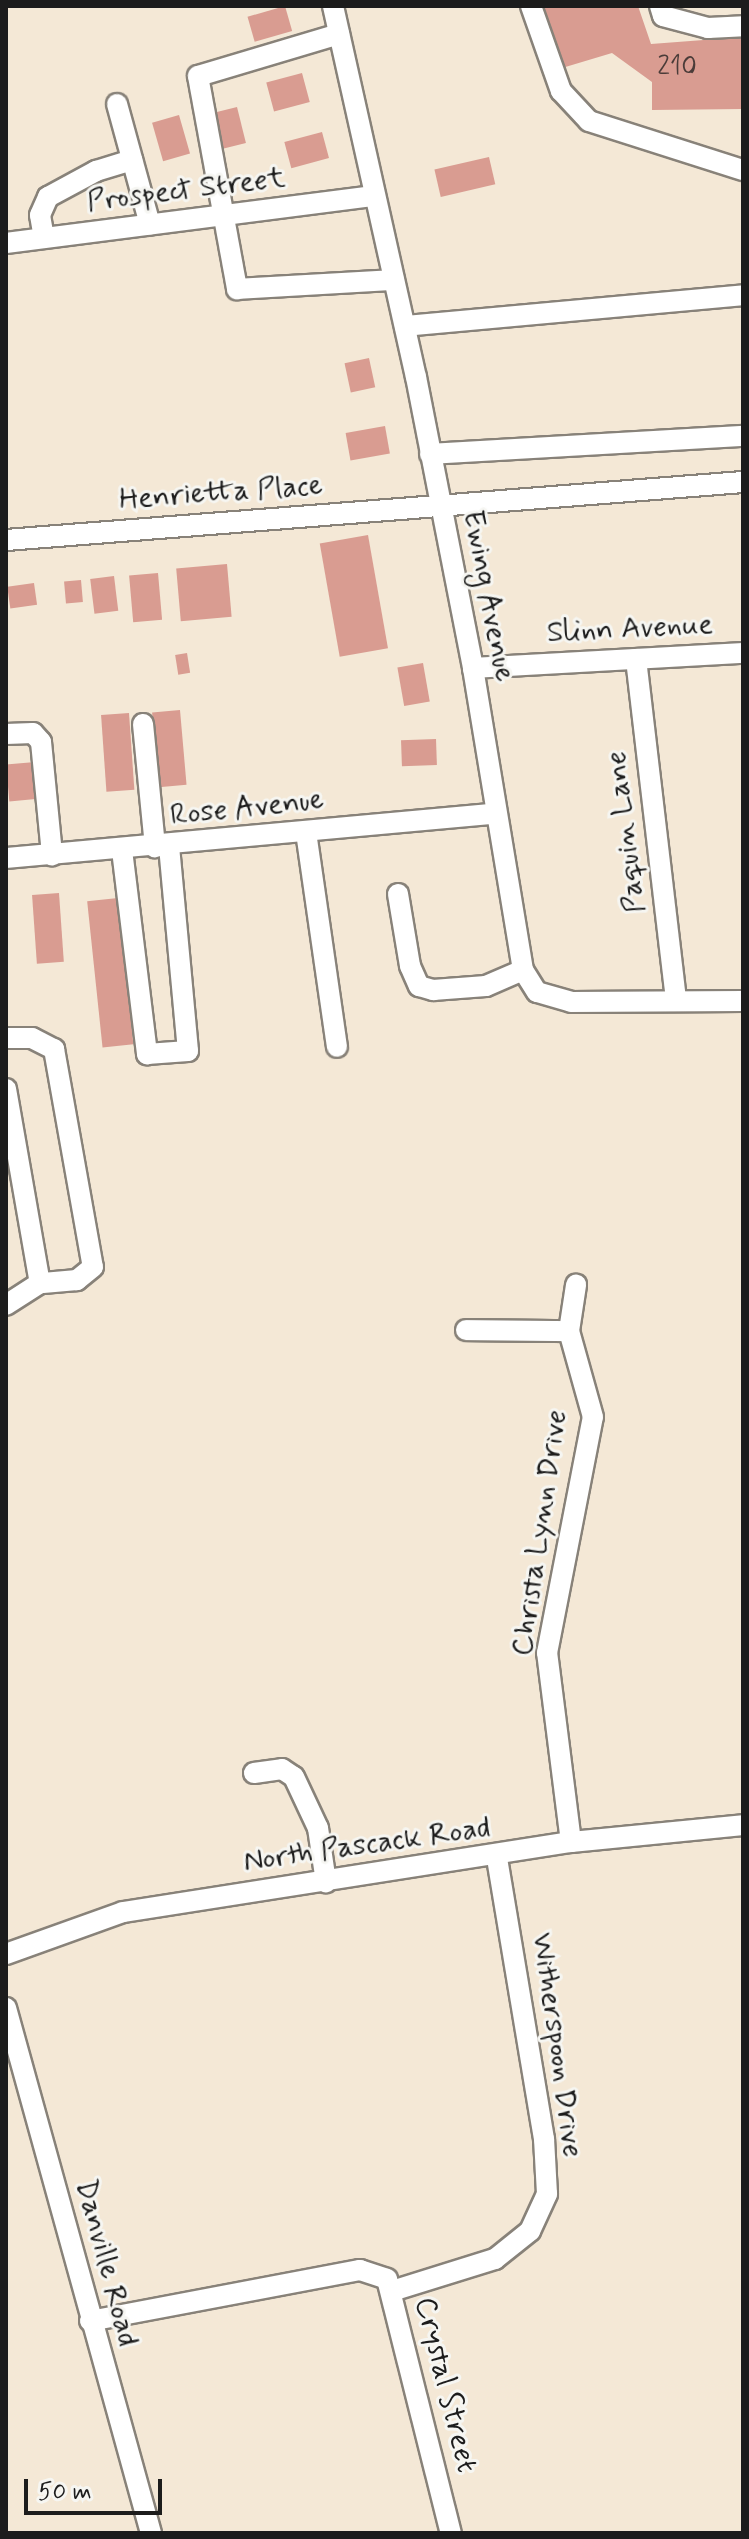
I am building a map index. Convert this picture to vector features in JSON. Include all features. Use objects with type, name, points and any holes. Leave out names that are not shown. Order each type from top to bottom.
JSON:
[{"type":"street","name":"Ewing Avenue","points":[[333,6],[405,326],[473,668],[494,814],[523,970]]},
{"type":"street","points":[[531,6],[561,91],[589,121],[743,170]]},
{"type":"street","points":[[660,6],[663,16],[713,27],[743,26]]},
{"type":"street","points":[[707,6],[713,27]]},
{"type":"street","points":[[339,34],[198,76],[237,289],[394,280]]},
{"type":"street","points":[[117,104],[150,225]]},
{"type":"street","points":[[44,238],[40,215],[48,197],[96,171],[132,160]]},
{"type":"street","name":"Prospect Street","points":[[6,243],[374,196]]},
{"type":"street","points":[[405,326],[743,295]]},
{"type":"street","points":[[430,454],[743,436]]},
{"type":"street","name":"Henrietta Place","points":[[6,540],[743,482]]},
{"type":"street","name":"Slinn Avenue","points":[[473,668],[743,653]]},
{"type":"street","name":"Paquin Lane","points":[[636,659],[676,998]]},
{"type":"street","points":[[122,850],[147,1054],[188,1051],[143,724]]},
{"type":"street","points":[[6,734],[33,733],[41,742],[52,855]]},
{"type":"street","name":"Rose Avenue","points":[[6,858],[122,850],[494,814]]},
{"type":"street","points":[[306,832],[337,1047]]},
{"type":"street","points":[[398,894],[410,966],[419,986],[433,990],[486,986],[523,970],[537,992],[571,1002],[676,998],[743,1001]]},
{"type":"street","points":[[6,1038],[32,1038],[54,1049],[93,1267],[77,1280],[40,1283],[6,1305]]},
{"type":"street","points":[[6,1089],[40,1283]]},
{"type":"street","name":"Christa Lynn Drive","points":[[571,1842],[547,1653],[593,1417],[569,1331],[576,1285]]},
{"type":"street","points":[[466,1330],[569,1331]]},
{"type":"street","points":[[254,1773],[282,1769],[294,1777],[318,1828],[326,1882]]},
{"type":"street","name":"North Pascack Road","points":[[6,1954],[123,1912],[497,1857],[571,1842],[743,1825]]},
{"type":"street","name":"Witherspoon Drive","points":[[392,2291],[495,2259],[530,2231],[547,2194],[544,2139],[497,1857]]},
{"type":"street","name":"Danville Road","points":[[6,2008],[151,2533]]},
{"type":"street","name":"Crystal Street","points":[[90,2321],[360,2270],[387,2279],[451,2533]]},
{"type":"building","points":[[285,6],[292,31],[255,42],[248,17]]},
{"type":"building","points":[[544,6],[638,6],[651,44],[743,37],[743,109],[652,110],[652,82],[612,53],[562,68]]},
{"type":"building","points":[[302,73],[310,102],[274,112],[266,83]]},
{"type":"building","points":[[237,107],[246,143],[220,149],[211,114]]},
{"type":"building","points":[[179,115],[190,153],[163,161],[152,123]]},
{"type":"building","points":[[322,132],[329,158],[291,168],[284,142]]},
{"type":"building","points":[[489,157],[495,184],[441,197],[434,170]]},
{"type":"building","points":[[369,358],[375,387],[351,393],[345,363]]},
{"type":"building","points":[[385,426],[390,454],[350,461],[346,433]]},
{"type":"building","points":[[368,535],[388,648],[340,657],[320,544]]},
{"type":"building","points":[[227,564],[232,617],[181,621],[176,568]]},
{"type":"building","points":[[158,573],[162,620],[133,622],[129,576]]},
{"type":"building","points":[[114,576],[118,611],[94,614],[90,579]]},
{"type":"building","points":[[81,580],[83,602],[66,603],[64,581]]},
{"type":"building","points":[[34,583],[37,605],[10,609],[7,587]]},
{"type":"building","points":[[187,653],[190,673],[178,675],[175,655]]},
{"type":"building","points":[[423,663],[430,701],[404,706],[397,668]]},
{"type":"building","points":[[180,710],[187,785],[159,787],[152,712]]},
{"type":"building","points":[[129,713],[134,790],[106,792],[101,715]]},
{"type":"building","points":[[436,739],[437,765],[402,766],[401,740]]},
{"type":"building","points":[[35,762],[38,799],[9,801],[6,765]]},
{"type":"building","points":[[59,893],[64,962],[37,964],[32,895]]},
{"type":"building","points":[[118,898],[133,1044],[103,1047],[87,901]]}]
